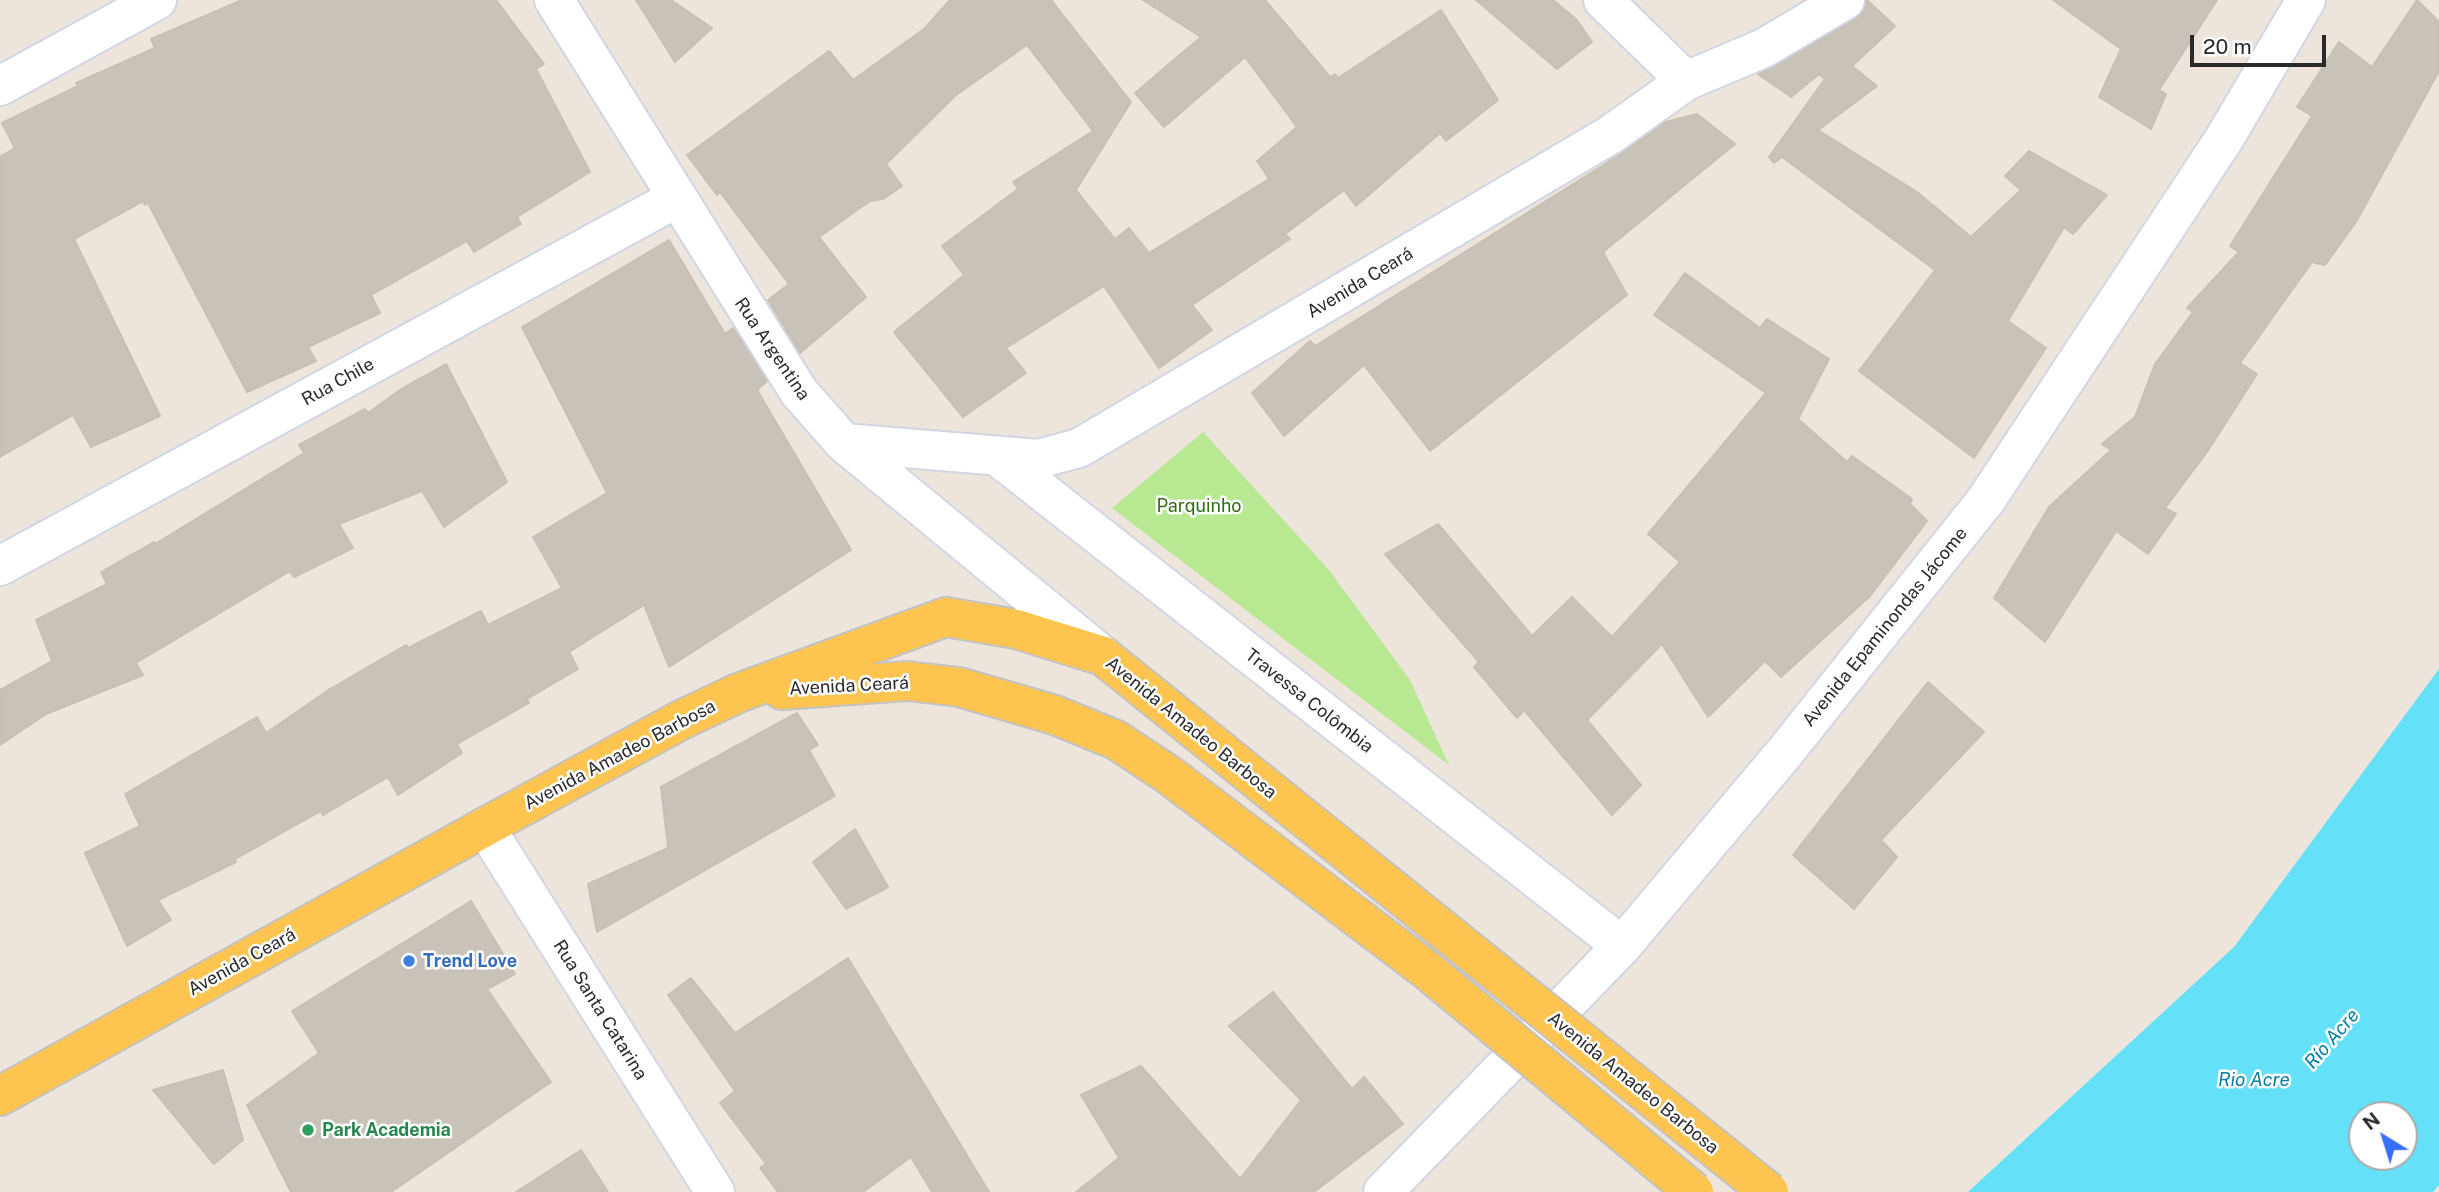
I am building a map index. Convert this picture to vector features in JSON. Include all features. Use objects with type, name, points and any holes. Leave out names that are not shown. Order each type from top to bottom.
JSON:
[{"type":"main road","name":"Avenida Amadeo Barbosa","points":[[485,827],[681,720],[738,693],[946,617],[1016,629],[1103,656],[1769,1192]]},
{"type":"main road","name":"Avenida Ceará","points":[[738,693],[907,681],[959,687],[1055,715],[1116,740],[1169,775],[1428,971],[1694,1192]]},
{"type":"main road","name":"Avenida Ceará","points":[[0,1096],[485,827]]},
{"type":"street","points":[[0,86],[157,0]]},
{"type":"street","name":"Rua Argentina","points":[[554,0],[799,392],[844,443],[1103,656]]},
{"type":"street","points":[[1603,0],[1686,81]]},
{"type":"street","name":"Avenida Ceará","points":[[844,443],[1038,459],[1079,448],[1610,135],[1686,81],[1764,48],[1845,0]]},
{"type":"street","name":"Avenida Epaminondas Jácome","points":[[1383,1192],[1622,946],[1785,752],[1986,500],[2224,139],[2306,0]]},
{"type":"street","name":"Rua Chile","points":[[0,566],[677,198]]},
{"type":"street","name":"Travessa Colômbia","points":[[997,456],[1622,946]]},
{"type":"street","name":"Rua Santa Catarina","points":[[485,827],[715,1192]]},
{"type":"green space","name":"Parquinho","points":[[1203,432],[1329,570],[1410,680],[1449,765],[1112,508]]},
{"type":"water","name":"Rio Acre","points":[[2439,669],[2439,1185],[2433,1192],[1968,1192],[2234,947]]},
{"type":"building","points":[[242,0],[496,0],[544,64],[536,69],[590,172],[517,217],[521,224],[474,252],[467,241],[371,295],[380,313],[308,347],[316,361],[247,392],[148,203],[145,205],[143,201],[74,239],[160,416],[91,447],[73,415],[0,457],[0,157],[15,148],[2,123],[78,86],[76,83],[155,48],[151,39]]},
{"type":"building","points":[[636,0],[671,0],[712,28],[675,62]]},
{"type":"building","points":[[950,0],[1051,0],[1131,102],[1076,190],[1115,239],[1129,228],[1149,253],[1269,179],[1257,161],[1297,127],[1245,57],[1164,127],[1135,93],[1201,37],[1143,0],[1265,0],[1330,77],[1335,74],[1338,78],[1441,10],[1498,100],[1446,141],[1440,133],[1356,206],[1344,190],[1285,234],[1290,239],[1192,305],[1212,330],[1159,368],[1104,286],[1006,348],[1026,373],[963,417],[894,332],[964,275],[942,246],[1018,189],[1013,182],[1093,131],[1027,45],[956,95],[886,164],[902,186],[883,199],[870,201],[819,237],[866,297],[800,353],[768,300],[789,284],[720,192],[717,195],[687,155],[829,51],[853,80],[924,29]]},
{"type":"building","points":[[1476,0],[1553,0],[1576,19],[1592,42],[1557,69]]},
{"type":"building","points":[[1867,0],[1895,26],[1852,66],[1877,86],[1818,130],[1917,192],[1971,237],[2021,190],[2005,176],[2029,151],[2107,195],[2073,234],[2064,227],[2008,321],[2046,348],[1974,458],[1859,371],[1935,270],[1782,157],[1774,163],[1769,157],[1825,79],[1819,74],[1791,97],[1758,74],[1856,19],[1864,11]]},
{"type":"building","points":[[2053,0],[2217,0],[2159,90],[2166,94],[2151,129],[2099,97],[2121,49]]},
{"type":"building","points":[[2417,0],[2439,22],[2439,71],[2356,222],[2325,265],[2312,262],[2240,363],[2257,374],[2207,452],[2165,508],[2176,514],[2148,554],[2116,531],[2045,642],[1994,598],[2049,507],[2111,450],[2102,444],[2135,417],[2155,364],[2193,312],[2187,308],[2239,252],[2230,246],[2312,116],[2297,107],[2339,42],[2372,67]]},
{"type":"building","points":[[1697,114],[1735,144],[1603,252],[1627,295],[1430,451],[1364,365],[1284,436],[1252,393],[1310,341],[1315,346],[1621,154],[1666,122]]},
{"type":"building","points":[[669,240],[725,334],[733,328],[767,381],[757,390],[851,550],[669,667],[644,605],[569,652],[578,669],[527,699],[529,703],[457,744],[462,753],[398,795],[388,777],[323,815],[321,811],[235,859],[236,862],[158,900],[171,920],[127,946],[85,853],[140,826],[125,794],[257,717],[266,733],[330,689],[406,645],[408,648],[481,611],[488,625],[562,588],[533,537],[607,493],[522,327]]},
{"type":"building","points":[[1685,273],[1760,328],[1767,319],[1829,359],[1798,419],[1847,462],[1852,456],[1912,499],[1910,504],[1927,521],[1870,596],[1781,677],[1765,661],[1708,717],[1662,644],[1587,720],[1641,785],[1612,815],[1524,710],[1517,718],[1474,667],[1479,662],[1385,554],[1438,524],[1532,636],[1572,597],[1612,637],[1680,562],[1648,534],[1766,393],[1654,315]]},
{"type":"building","points":[[446,364],[507,482],[444,527],[422,491],[339,524],[353,548],[294,577],[290,571],[136,663],[143,675],[46,714],[0,745],[0,690],[52,661],[36,620],[107,584],[101,572],[154,542],[155,544],[304,453],[299,445],[365,409],[368,413],[401,389]]},
{"type":"building","points":[[1928,682],[1984,732],[1881,840],[1897,857],[1854,909],[1793,855]]},
{"type":"building","points":[[797,713],[818,745],[809,750],[835,796],[597,932],[588,884],[668,848],[661,787]]},
{"type":"building","points":[[855,829],[888,887],[846,909],[813,862]]},
{"type":"building","points":[[471,901],[515,974],[487,989],[551,1082],[391,1192],[291,1192],[247,1105],[319,1053],[292,1011]]},
{"type":"building","points":[[848,958],[989,1192],[932,1192],[911,1157],[863,1192],[778,1192],[760,1168],[766,1164],[720,1103],[735,1091],[668,995],[691,978],[735,1033]]},
{"type":"building","points":[[1273,992],[1352,1089],[1364,1077],[1403,1124],[1314,1192],[1076,1192],[1119,1158],[1081,1095],[1141,1066],[1240,1179],[1301,1100],[1229,1026]]},
{"type":"building","points":[[223,1070],[243,1140],[214,1164],[153,1090]]},
{"type":"building","points":[[581,1150],[608,1192],[516,1192]]},
{"type":"place","name":"Trend Love","points":[[409,961]]},
{"type":"place","name":"Park Academia","points":[[308,1130]]},
{"type":"water label","name":"Río Acre","points":[[2332,1039]]}]
